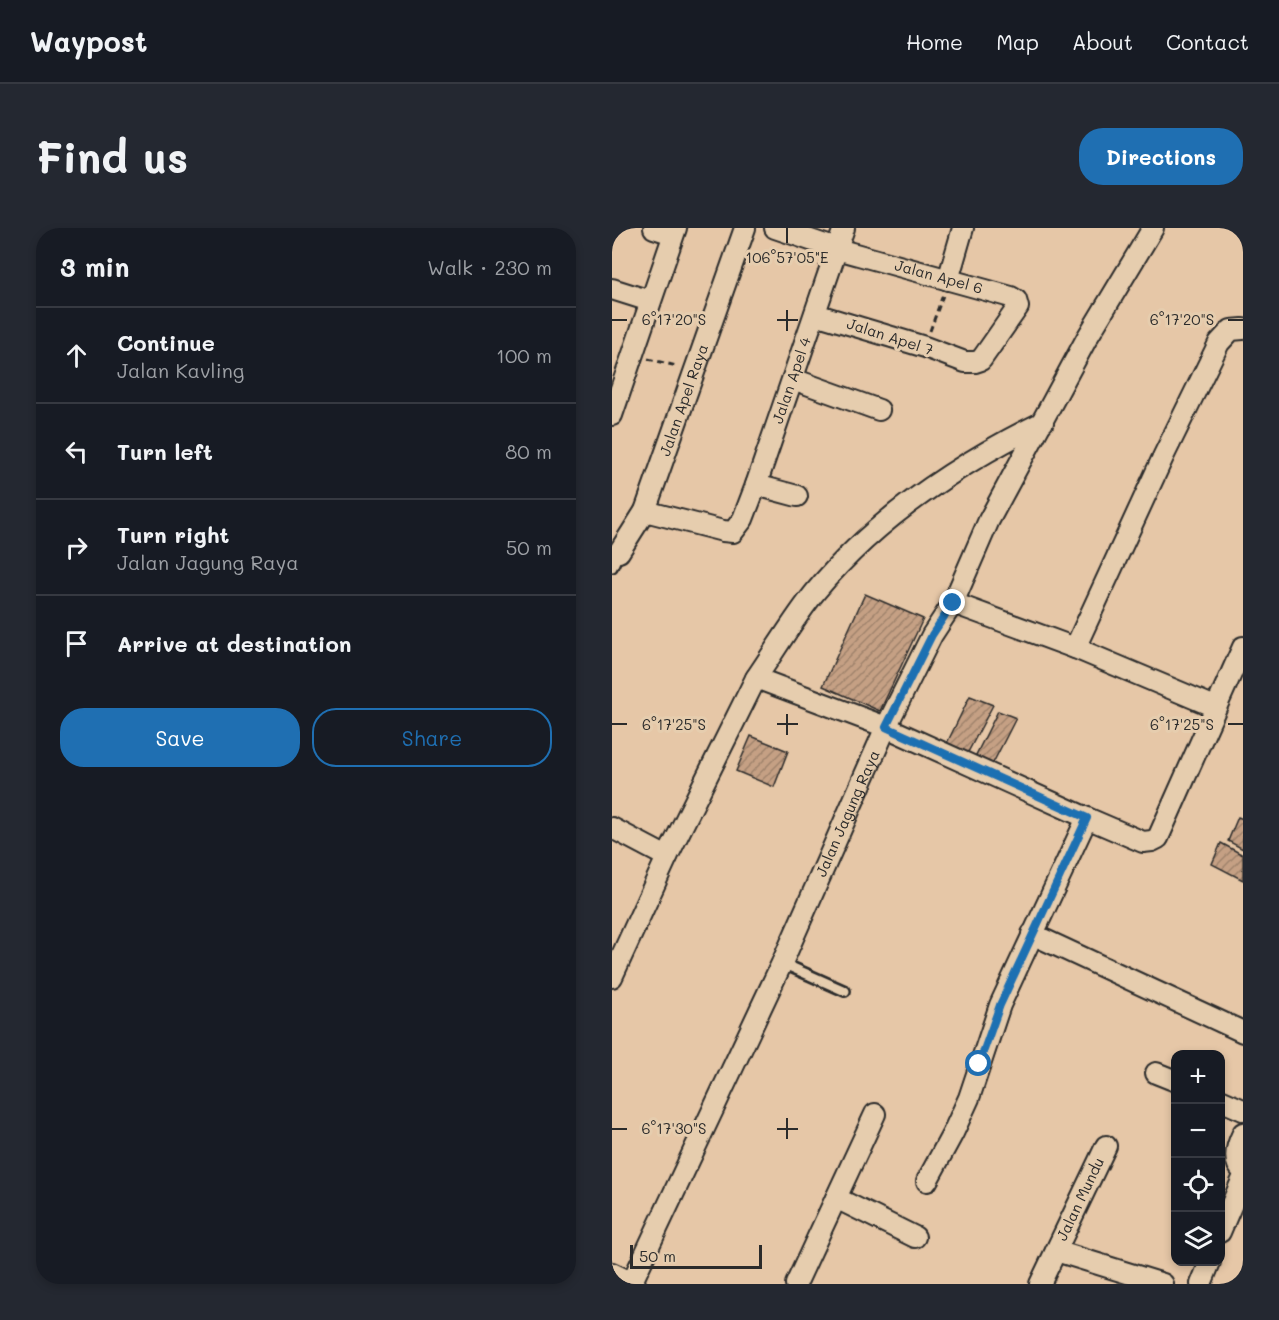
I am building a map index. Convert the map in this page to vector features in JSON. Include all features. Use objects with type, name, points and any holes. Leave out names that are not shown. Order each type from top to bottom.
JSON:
[{"type":"street","points":[[612,415],[618,381],[634,355],[675,231],[654,228]]},
{"type":"street","name":"Jalan Apel Raya","points":[[614,558],[645,511],[745,228]]},
{"type":"street","name":"Jalan Apel 6","points":[[775,228],[837,249],[1011,297],[1017,302],[1016,311],[981,360],[965,362]]},
{"type":"street","name":"Jalan Apel 4","points":[[645,511],[723,531],[734,531],[743,519],[844,228]]},
{"type":"street","points":[[948,280],[963,228]]},
{"type":"street","name":"Jalan Jagung Raya","points":[[633,1284],[782,963],[886,727],[932,635],[953,603],[989,520],[1087,338],[1153,228]]},
{"type":"street","points":[[612,289],[650,301]]},
{"type":"street","name":"Jalan Apel 7","points":[[815,314],[925,347],[965,362]]},
{"type":"street","points":[[1075,648],[1164,455],[1219,343],[1231,330],[1243,329]]},
{"type":"street","points":[[793,379],[879,410]]},
{"type":"street","points":[[613,974],[667,857],[756,678],[816,591],[866,539],[913,499],[994,446],[1043,422]]},
{"type":"street","points":[[756,485],[797,496]]},
{"type":"street","points":[[953,603],[1075,648],[1215,707]]},
{"type":"street","points":[[756,678],[886,727],[1087,818],[1143,842],[1152,842],[1158,838],[1243,648]]},
{"type":"street","points":[[927,1181],[969,1098],[1000,1005],[1087,818]]},
{"type":"street","points":[[612,828],[667,857]]},
{"type":"street","points":[[1032,934],[1243,1032]]},
{"type":"street","points":[[1156,1073],[1171,1079]]},
{"type":"street","points":[[1225,1102],[1243,1110]]},
{"type":"street","points":[[796,1284],[875,1114]]},
{"type":"street","points":[[1243,1133],[1237,1146],[1236,1161],[1243,1172]]},
{"type":"street","name":"Jalan Mundu","points":[[1040,1284],[1106,1146]]},
{"type":"street","points":[[1225,1226],[1236,1211],[1243,1178]]},
{"type":"street","points":[[836,1198],[915,1237]]},
{"type":"street","points":[[1056,1251],[1132,1280],[1163,1284]]},
{"type":"street","points":[[1201,1284],[1208,1266]]},
{"type":"street","points":[[612,1273],[633,1284]]},
{"type":"lane","points":[[782,963],[845,991]]},
{"type":"path","points":[[925,347],[948,280]]},
{"type":"path","points":[[634,355],[696,371]]},
{"type":"building","points":[[865,594],[923,619],[880,711],[823,686]]},
{"type":"building","points":[[970,696],[993,705],[967,754],[946,745]]},
{"type":"building","points":[[998,711],[1016,718],[992,765],[975,757]]},
{"type":"building","points":[[751,736],[788,751],[774,787],[736,771]]},
{"type":"building","points":[[1238,817],[1243,819],[1243,849],[1228,841]]},
{"type":"building","points":[[1221,843],[1243,855],[1243,880],[1212,864]]},
{"type":"route","points":[[953,603],[932,635],[886,727],[1087,818],[1000,1005],[979,1064]]}]
